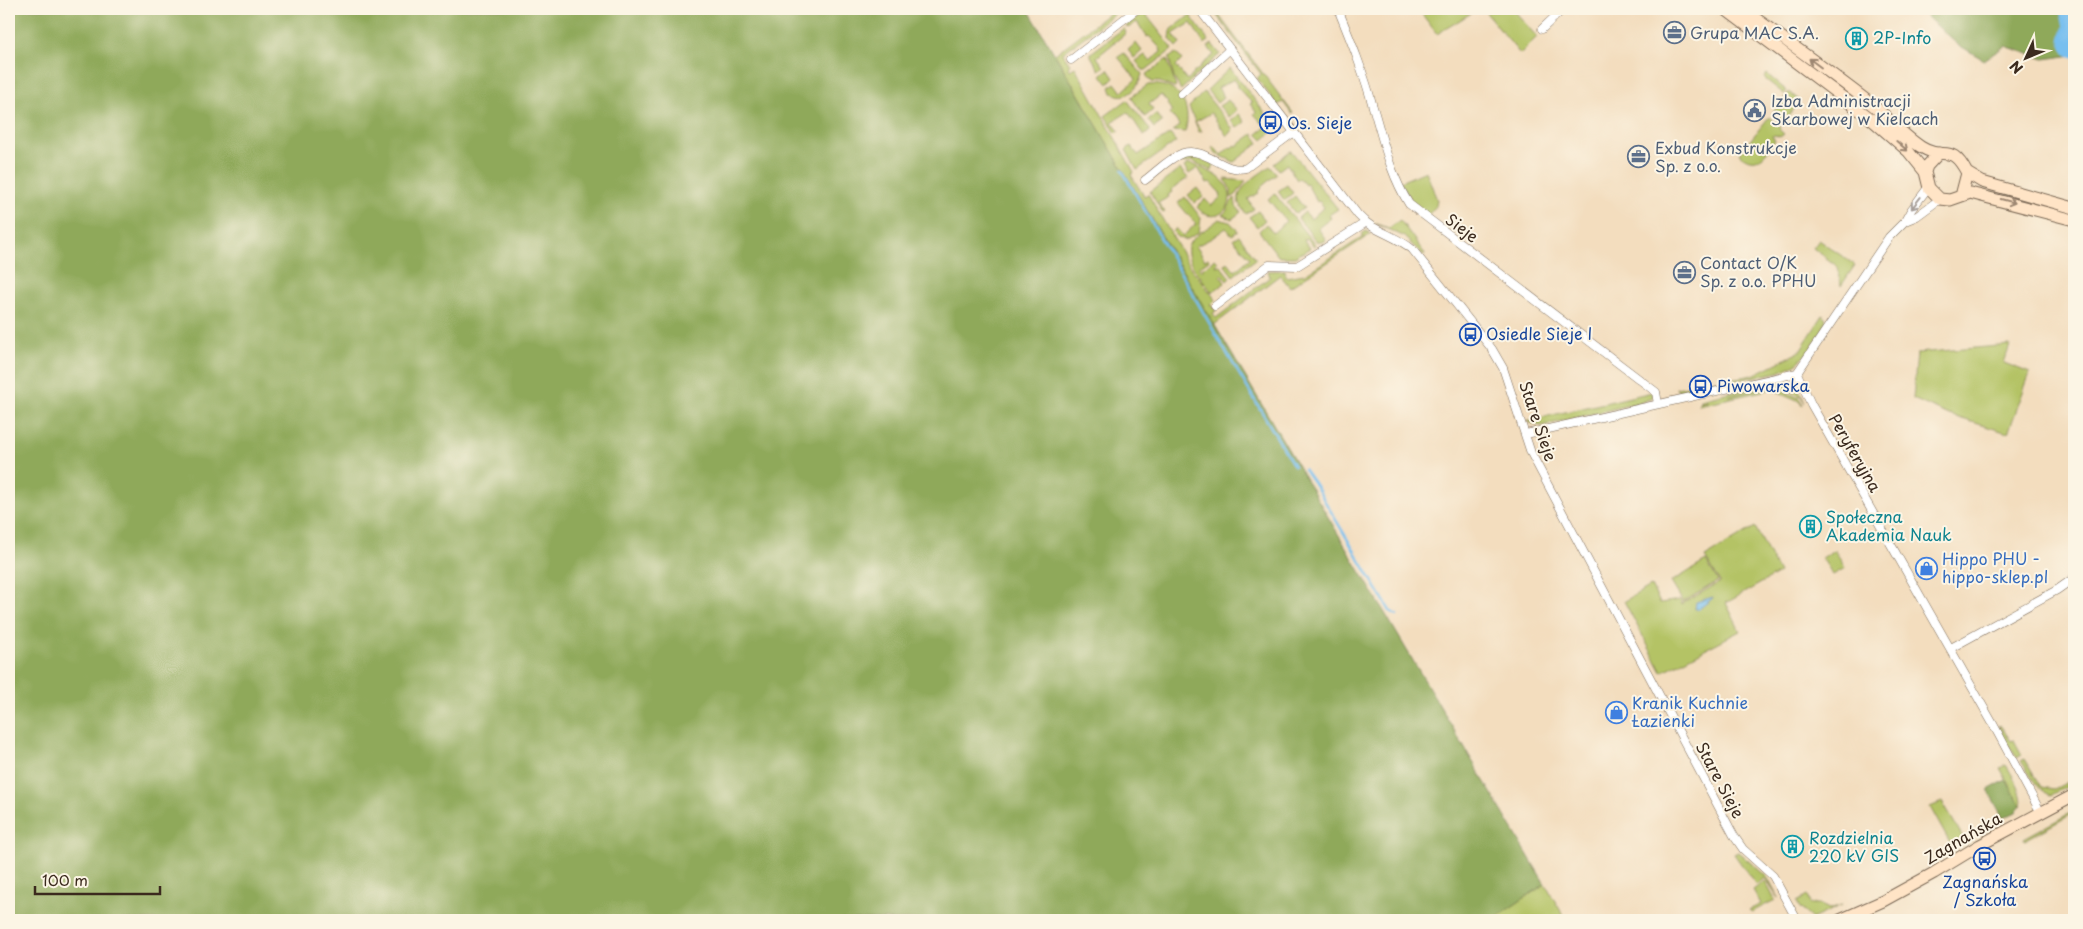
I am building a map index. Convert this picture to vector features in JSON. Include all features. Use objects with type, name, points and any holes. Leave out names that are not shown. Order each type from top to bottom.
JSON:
[{"type":"main road","points":[[1724,9],[1870,118],[1908,151],[1925,172]]},
{"type":"main road","points":[[1743,9],[1875,108],[1916,143],[1929,151],[1944,152],[1956,157],[1962,163],[1967,174],[1982,182],[2074,208]]},
{"type":"main road","points":[[1938,153],[1926,166],[1925,172],[1930,192],[1940,199],[1950,200],[1970,192],[2074,220]]},
{"type":"main road","points":[[1960,196],[1967,174]]},
{"type":"main road","name":"Zagnańska","points":[[1840,920],[1899,892],[1967,852],[2074,795]]},
{"type":"street","points":[[1071,60],[1137,9]]},
{"type":"street","name":"Stare Sieje","points":[[1199,9],[1365,223],[1404,242],[1412,248],[1492,349],[1508,377],[1531,453],[1734,836],[1743,849],[1773,876],[1796,920]]},
{"type":"street","name":"Sieje","points":[[1338,9],[1365,80],[1388,159],[1399,188],[1409,204],[1656,392],[1658,404]]},
{"type":"street","points":[[1542,29],[1563,9]]},
{"type":"street","points":[[1181,94],[1230,49]]},
{"type":"street","points":[[1145,180],[1177,156],[1190,152],[1232,168],[1246,168],[1294,132]]},
{"type":"street","points":[[1526,434],[1797,373],[1880,249],[1905,221],[1927,189],[1927,185]]},
{"type":"street","points":[[1905,221],[1917,216],[1940,199]]},
{"type":"street","points":[[1216,306],[1269,266],[1297,266],[1365,223]]},
{"type":"street","name":"Peryferyjna","points":[[1797,373],[1811,404],[1951,648],[2041,812]]},
{"type":"street","points":[[1951,648],[2057,590],[2074,578]]},
{"type":"green space","points":[[9,9],[1028,9],[1545,884],[1492,920],[9,920]]},
{"type":"green space","points":[[1115,9],[1121,9],[1063,53],[1070,65],[1068,67],[1070,70],[1075,67],[1134,172],[1131,175],[1144,196],[1148,194],[1190,267],[1216,300],[1211,305],[1216,311],[1213,313],[1216,318],[1270,277],[1268,271],[1285,270],[1286,277],[1305,274],[1363,237],[1362,234],[1366,231],[1371,234],[1290,287],[1280,275],[1214,325],[1055,54]]},
{"type":"green space","points":[[1212,9],[1214,9],[1292,114],[1283,102],[1277,105],[1257,78],[1261,74]]},
{"type":"green space","points":[[1418,9],[1478,9],[1437,34]]},
{"type":"green space","points":[[1483,9],[1513,9],[1537,37],[1520,54]]},
{"type":"green space","points":[[1918,9],[2074,9],[2074,55],[2044,59],[2005,46],[1984,60],[1957,44]]},
{"type":"green space","points":[[1144,12],[1173,49],[1146,70],[1143,70],[1136,61],[1145,55],[1150,61],[1161,52],[1160,48],[1149,36],[1147,37],[1137,22],[1128,28],[1126,26]]},
{"type":"green space","points":[[1190,15],[1209,41],[1204,44],[1191,23],[1173,34],[1180,44],[1177,47],[1170,39],[1171,30]]},
{"type":"green space","points":[[1124,28],[1126,33],[1097,57],[1104,67],[1099,70],[1091,53]]},
{"type":"green space","points":[[1136,43],[1142,51],[1134,58],[1128,50]]},
{"type":"green space","points":[[1212,44],[1220,54],[1181,90],[1174,78],[1169,58],[1176,53],[1182,60],[1176,66],[1187,80],[1214,55],[1208,47]]},
{"type":"green space","points":[[1124,53],[1142,74],[1135,89],[1122,96],[1112,93],[1110,87],[1115,83],[1122,92],[1136,79],[1118,57]]},
{"type":"green space","points":[[1167,59],[1176,87],[1174,88],[1160,82],[1152,82],[1146,75]]},
{"type":"green space","points":[[1230,68],[1271,121],[1269,123],[1272,127],[1275,126],[1277,128],[1263,140],[1257,134],[1266,127],[1254,114],[1256,112],[1250,104],[1252,103],[1236,86],[1238,85],[1234,79],[1218,88],[1224,97],[1217,103],[1207,90]]},
{"type":"green space","points":[[1108,69],[1114,78],[1108,84],[1101,75]]},
{"type":"green space","points":[[1767,74],[1787,91],[1784,94],[1764,78]]},
{"type":"green space","points":[[1148,85],[1168,87],[1181,97],[1187,113],[1185,132],[1173,131],[1180,126],[1170,113],[1172,111],[1168,103],[1161,95],[1149,104],[1153,110],[1145,117],[1131,97]]},
{"type":"green space","points":[[1204,92],[1233,129],[1227,136],[1211,113],[1195,122],[1189,107]]},
{"type":"green space","points":[[1789,92],[1800,101],[1783,123],[1772,114]]},
{"type":"green space","points":[[1127,100],[1149,128],[1150,131],[1144,136],[1128,112],[1112,122],[1119,131],[1116,133],[1105,116]]},
{"type":"green space","points":[[1228,100],[1237,110],[1229,117],[1219,106]]},
{"type":"green space","points":[[1156,114],[1162,122],[1154,128],[1148,120]]},
{"type":"green space","points":[[1239,114],[1245,122],[1237,128],[1231,120]]},
{"type":"green space","points":[[1769,117],[1780,127],[1779,129],[1784,134],[1780,137],[1772,136],[1775,140],[1768,151],[1756,160],[1745,158],[1739,154]]},
{"type":"green space","points":[[1195,122],[1202,131],[1199,132]]},
{"type":"green space","points":[[1170,134],[1176,142],[1137,170],[1126,150],[1131,146],[1138,155]]},
{"type":"green space","points":[[1253,134],[1259,143],[1234,162],[1217,154],[1212,148],[1214,147],[1221,155],[1230,147],[1237,146]]},
{"type":"green space","points":[[1290,151],[1338,209],[1329,215],[1331,218],[1318,228],[1326,240],[1324,242],[1316,241],[1298,218],[1305,212],[1311,219],[1324,207],[1319,201],[1317,202],[1307,184],[1305,185],[1299,178],[1297,180],[1287,164],[1279,170],[1274,164]]},
{"type":"green space","points":[[1187,156],[1214,164],[1212,171],[1192,161],[1183,163],[1181,159]]},
{"type":"green space","points":[[1188,164],[1210,172],[1222,180],[1229,190],[1230,199],[1227,207],[1221,213],[1214,216],[1205,214],[1197,207],[1205,199],[1211,206],[1221,197],[1220,193],[1210,182],[1207,183],[1198,168],[1189,174],[1184,167]]},
{"type":"green space","points":[[1270,166],[1277,174],[1261,187],[1259,193],[1248,199],[1254,209],[1246,214],[1239,204],[1241,192],[1249,182]]},
{"type":"green space","points":[[1180,169],[1188,178],[1171,190],[1172,192],[1168,195],[1169,197],[1158,203],[1165,212],[1163,213],[1150,192]]},
{"type":"green space","points":[[1426,171],[1437,200],[1436,206],[1428,215],[1412,202],[1400,182]]},
{"type":"green space","points":[[1225,179],[1246,181],[1236,195],[1231,198],[1231,190]]},
{"type":"green space","points":[[1287,185],[1293,193],[1284,200],[1278,191]]},
{"type":"green space","points":[[1197,188],[1203,196],[1195,203],[1188,195]]},
{"type":"green space","points":[[1275,194],[1315,245],[1313,246],[1307,238],[1304,240],[1310,248],[1295,257],[1279,257],[1259,231],[1266,224],[1273,233],[1286,221],[1268,199]]},
{"type":"green space","points":[[1295,196],[1304,208],[1296,214],[1287,203]]},
{"type":"green space","points":[[1185,197],[1201,218],[1199,232],[1186,240],[1178,237],[1173,232],[1176,228],[1183,236],[1196,224],[1178,203]]},
{"type":"green space","points":[[1235,198],[1236,206],[1241,212],[1232,219],[1222,215],[1231,202]]},
{"type":"green space","points":[[1258,211],[1265,220],[1257,227],[1249,217]]},
{"type":"green space","points":[[1219,219],[1230,222],[1238,231],[1232,235],[1226,228],[1196,246],[1205,260],[1208,258],[1209,260],[1199,267],[1201,270],[1215,259],[1218,262],[1216,266],[1220,265],[1230,278],[1227,281],[1222,274],[1221,276],[1225,283],[1212,292],[1198,275],[1190,261],[1188,247],[1194,238]]},
{"type":"green space","points":[[1400,220],[1425,254],[1423,255],[1403,236],[1376,224],[1389,228]]},
{"type":"green space","points":[[1239,235],[1256,259],[1233,276],[1224,264],[1228,262],[1235,271],[1250,258],[1233,239]]},
{"type":"green space","points":[[1819,240],[1855,265],[1841,286],[1838,267],[1813,248]]},
{"type":"green space","points":[[1823,315],[1826,320],[1825,325],[1818,337],[1810,350],[1792,366],[1779,372],[1680,391],[1677,390],[1676,388],[1753,375],[1799,352]]},
{"type":"green space","points":[[2010,345],[2004,363],[2030,373],[2008,433],[1949,415],[1913,399],[1917,353]]},
{"type":"green space","points":[[1778,382],[1795,388],[1801,394],[1805,403],[1801,396],[1775,384],[1763,387],[1763,385]]},
{"type":"green space","points":[[1756,386],[1760,388],[1728,396],[1774,386],[1799,398],[1803,405],[1797,400],[1772,389],[1699,405],[1700,402],[1708,400],[1699,401],[1700,399]]},
{"type":"green space","points":[[1652,392],[1652,398],[1642,402],[1542,426],[1526,421]]},
{"type":"green space","points":[[1755,527],[1779,573],[1726,603],[1740,631],[1662,672],[1624,601],[1651,586],[1660,603],[1680,600],[1682,604],[1720,582],[1705,557]]},
{"type":"green space","points":[[1835,550],[1845,568],[1833,575],[1822,558]]},
{"type":"green space","points":[[1706,561],[1718,581],[1683,602],[1671,582]]},
{"type":"green space","points":[[2000,725],[2011,741],[2014,740],[2022,755],[2017,758],[2004,739]]},
{"type":"green space","points":[[2024,759],[2041,787],[2054,789],[2074,779],[2074,783],[2051,795],[2046,793],[2037,786],[2030,776],[2021,761]]},
{"type":"green space","points":[[2006,765],[2020,791],[2021,806],[2000,768]]},
{"type":"green space","points":[[2006,780],[2021,806],[2016,812],[2003,818],[1988,790]]},
{"type":"green space","points":[[1942,802],[1964,839],[1951,845],[1930,807]]},
{"type":"green space","points":[[2074,811],[2074,813],[2025,840],[2024,838]]},
{"type":"green space","points":[[1738,852],[1767,877],[1778,898],[1765,878],[1756,885],[1734,854]]},
{"type":"green space","points":[[1765,881],[1775,900],[1752,912],[1749,910],[1761,904],[1753,890]]},
{"type":"green space","points":[[1545,884],[1566,920],[1492,920]]},
{"type":"green space","points":[[1807,896],[1810,904],[1819,904],[1829,909],[1842,905],[1812,919],[1800,908],[1797,902]]},
{"type":"water","points":[[1713,597],[1699,609],[1695,609],[1696,602]]},
{"type":"waterway","points":[[2067,9],[2071,26],[2067,41],[2070,48],[2074,50]]},
{"type":"waterway","points":[[1122,170],[1219,340],[1294,466]]},
{"type":"waterway","points":[[1304,469],[1390,611],[1397,615]]},
{"type":"place","name":"Grupa MAC S.A.","points":[[1674,33]]},
{"type":"place","name":"2P-Info","points":[[1857,38]]},
{"type":"place","name":"Izba Administracji Skarbowej w Kielcach","points":[[1755,110]]},
{"type":"place","name":"Os. Sieje","points":[[1271,123]]},
{"type":"place","name":"Exbud Konstrukcje Sp. z o.o.","points":[[1639,157]]},
{"type":"place","name":"Contact O/K Sp. z o.o. PPHU","points":[[1684,272]]},
{"type":"place","name":"Osiedle Sieje I","points":[[1470,334]]},
{"type":"place","name":"Piwowarska","points":[[1701,386]]},
{"type":"place","name":"Społeczna Akademia Nauk","points":[[1810,526]]},
{"type":"place","name":"Hippo PHU - hippo-sklep.pl","points":[[1926,568]]},
{"type":"place","name":"Kranik Kuchnie Łazienki","points":[[1616,712]]},
{"type":"place","name":"Rozdzielnia 220 kV GIS","points":[[1793,847]]},
{"type":"place","name":"Zagnańska / Szkoła","points":[[1985,858]]}]
